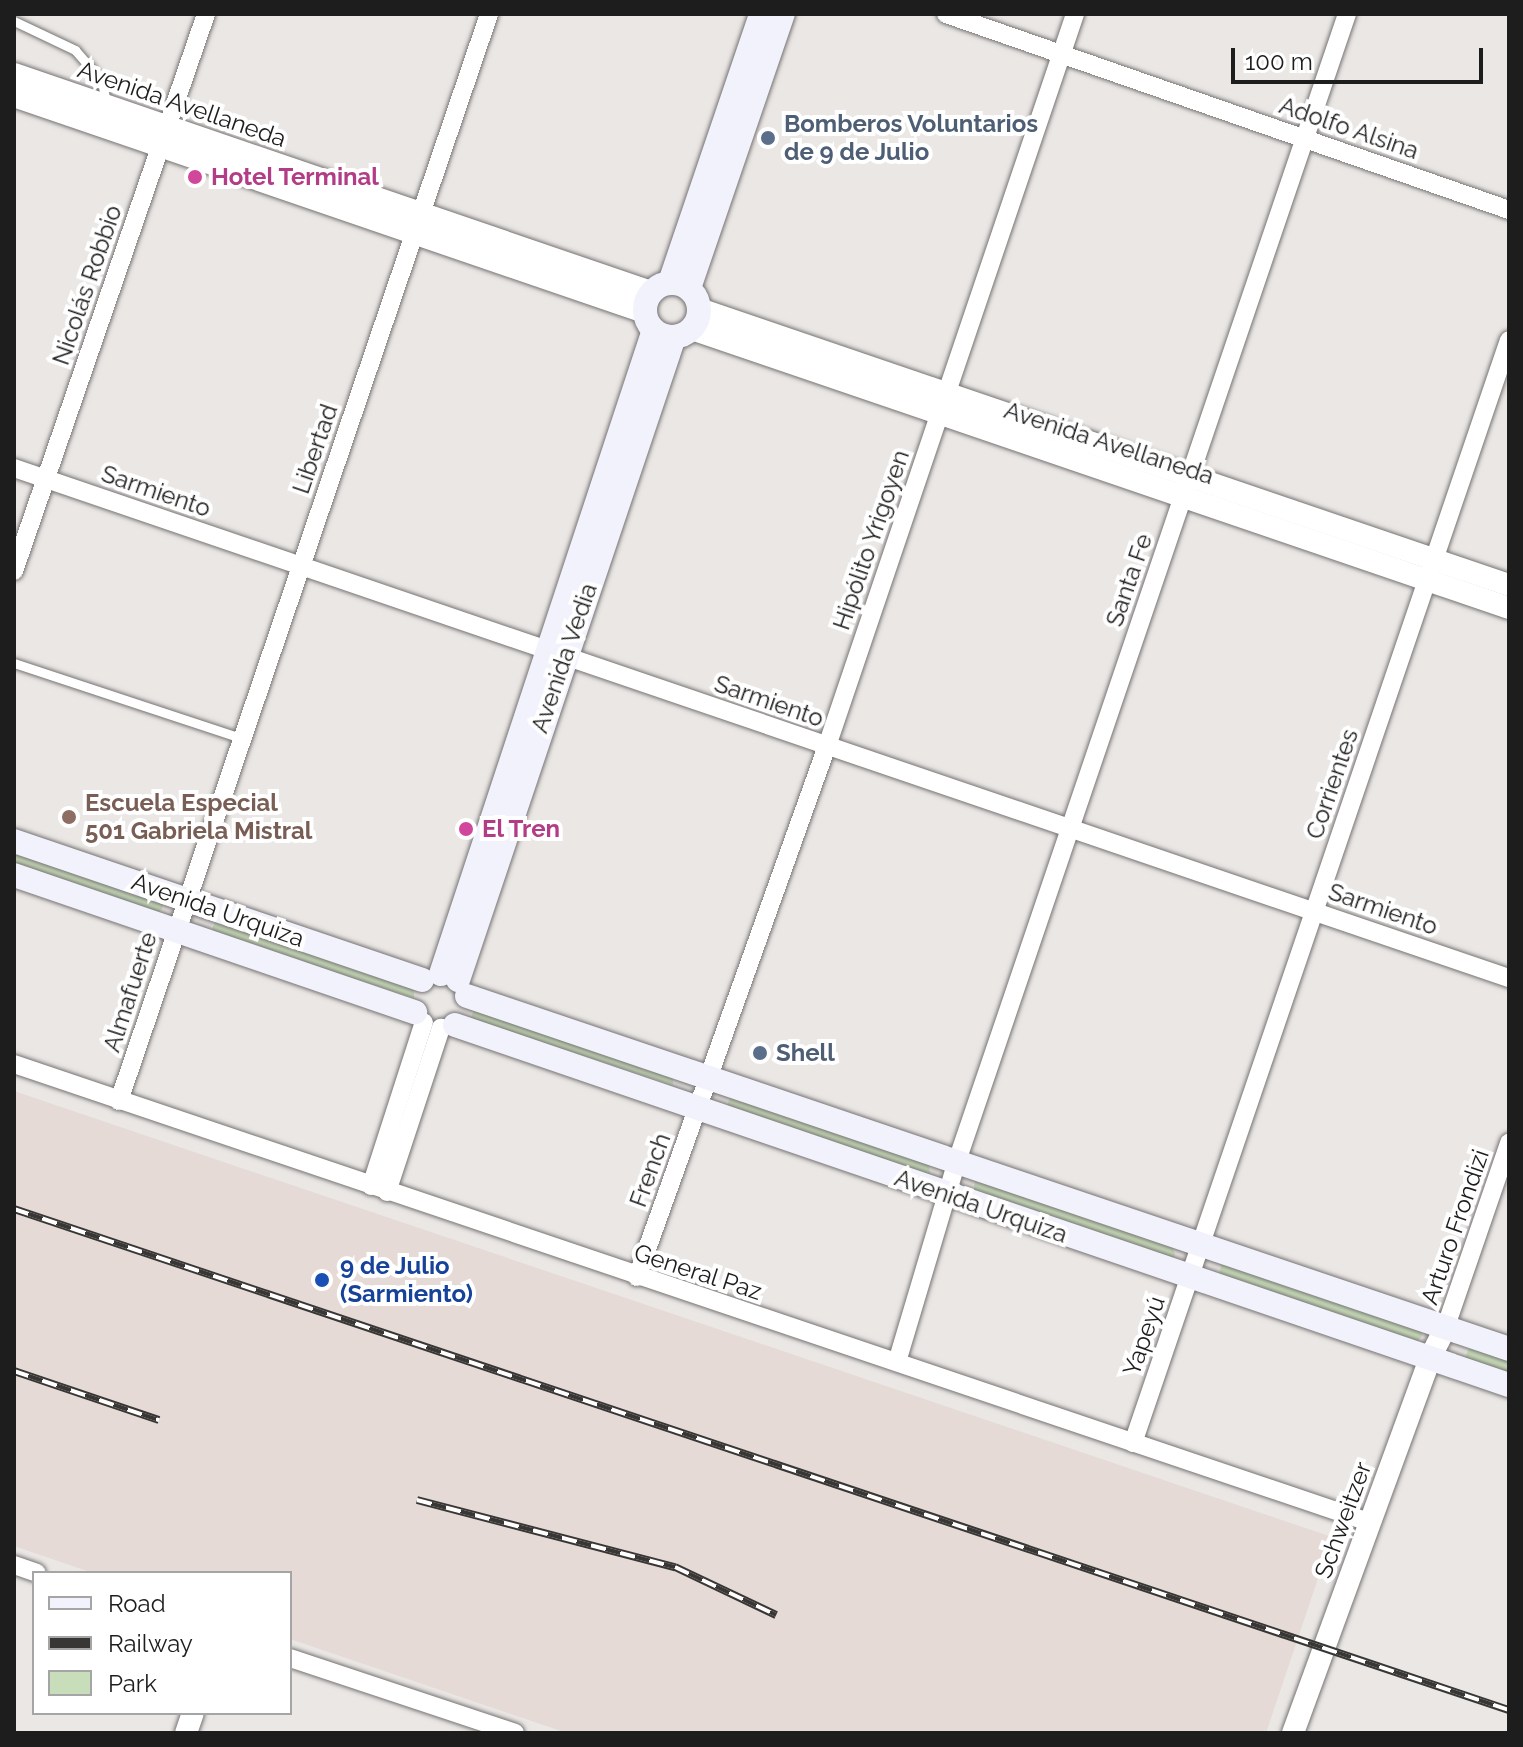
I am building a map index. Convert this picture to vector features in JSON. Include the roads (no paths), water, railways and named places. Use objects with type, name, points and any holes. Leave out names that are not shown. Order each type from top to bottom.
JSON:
[{"type":"main road","name":"Avenida Vedia","points":[[734,126],[761,14]]},
{"type":"main road","name":"Avenida Vedia","points":[[447,982],[555,652],[734,126],[783,14]]},
{"type":"main road","name":"Avenida Urquiza","points":[[14,841],[447,982],[709,1080],[1509,1349]]},
{"type":"main road","name":"Avenida Urquiza","points":[[14,875],[434,1022],[1509,1385]]},
{"type":"main road","points":[[447,982],[466,1011],[434,1022],[413,998],[447,982]]},
{"type":"street","name":"Nicolás Robbio","points":[[14,571],[206,14]]},
{"type":"street","name":"Libertad","points":[[187,899],[489,14]]},
{"type":"street","name":"Adolfo Alsina","points":[[946,14],[1509,210]]},
{"type":"street","name":"Hipólito Yrigoyen","points":[[709,1080],[827,746],[1075,14]]},
{"type":"street","name":"Santa Fe","points":[[897,1362],[957,1161],[1347,14]]},
{"type":"street","name":"Avenida Avellaneda","points":[[14,74],[106,106],[164,137]]},
{"type":"street","name":"Avenida Avellaneda","points":[[14,96],[164,137],[943,404],[1187,484],[1431,569],[1509,608]]},
{"type":"street","name":"Corrientes","points":[[1201,1244],[1509,340]]},
{"type":"street","name":"Sarmiento","points":[[14,468],[827,746],[1071,826],[1509,978]]},
{"type":"street","name":"Avenida Avellaneda","points":[[1431,569],[1509,585]]},
{"type":"street","name":"Almafuerte","points":[[119,1101],[187,899]]},
{"type":"street","points":[[379,1189],[434,1022]]},
{"type":"street","name":"General Paz","points":[[14,1064],[1369,1522]]},
{"type":"street","name":"French","points":[[637,1277],[709,1080]]},
{"type":"street","name":"Arturo Frondizi","points":[[1446,1326],[1509,1143]]},
{"type":"street","name":"Yapeyú","points":[[1133,1443],[1201,1244]]},
{"type":"street","name":"Schweitzer","points":[[1293,1733],[1430,1358],[1446,1326]]},
{"type":"street","points":[[292,1659],[515,1733]]},
{"type":"lane","points":[[14,21],[75,50],[102,81],[106,106]]},
{"type":"lane","points":[[14,663],[241,738]]},
{"type":"railway","points":[[14,1209],[1509,1710]]},
{"type":"railway","points":[[14,1371],[159,1420]]},
{"type":"railway","points":[[417,1500],[675,1567],[776,1615]]},
{"type":"place","name":"Bomberos Voluntarios de 9 de Julio","points":[[768,138]]},
{"type":"place","name":"Hotel Terminal","points":[[195,177]]},
{"type":"place","name":"Escuela Especial 501 Gabriela Mistral","points":[[69,817]]},
{"type":"place","name":"El Tren","points":[[466,829]]},
{"type":"place","name":"Shell","points":[[760,1053]]},
{"type":"place","name":"9 de Julio (Sarmiento)","points":[[322,1280]]}]
